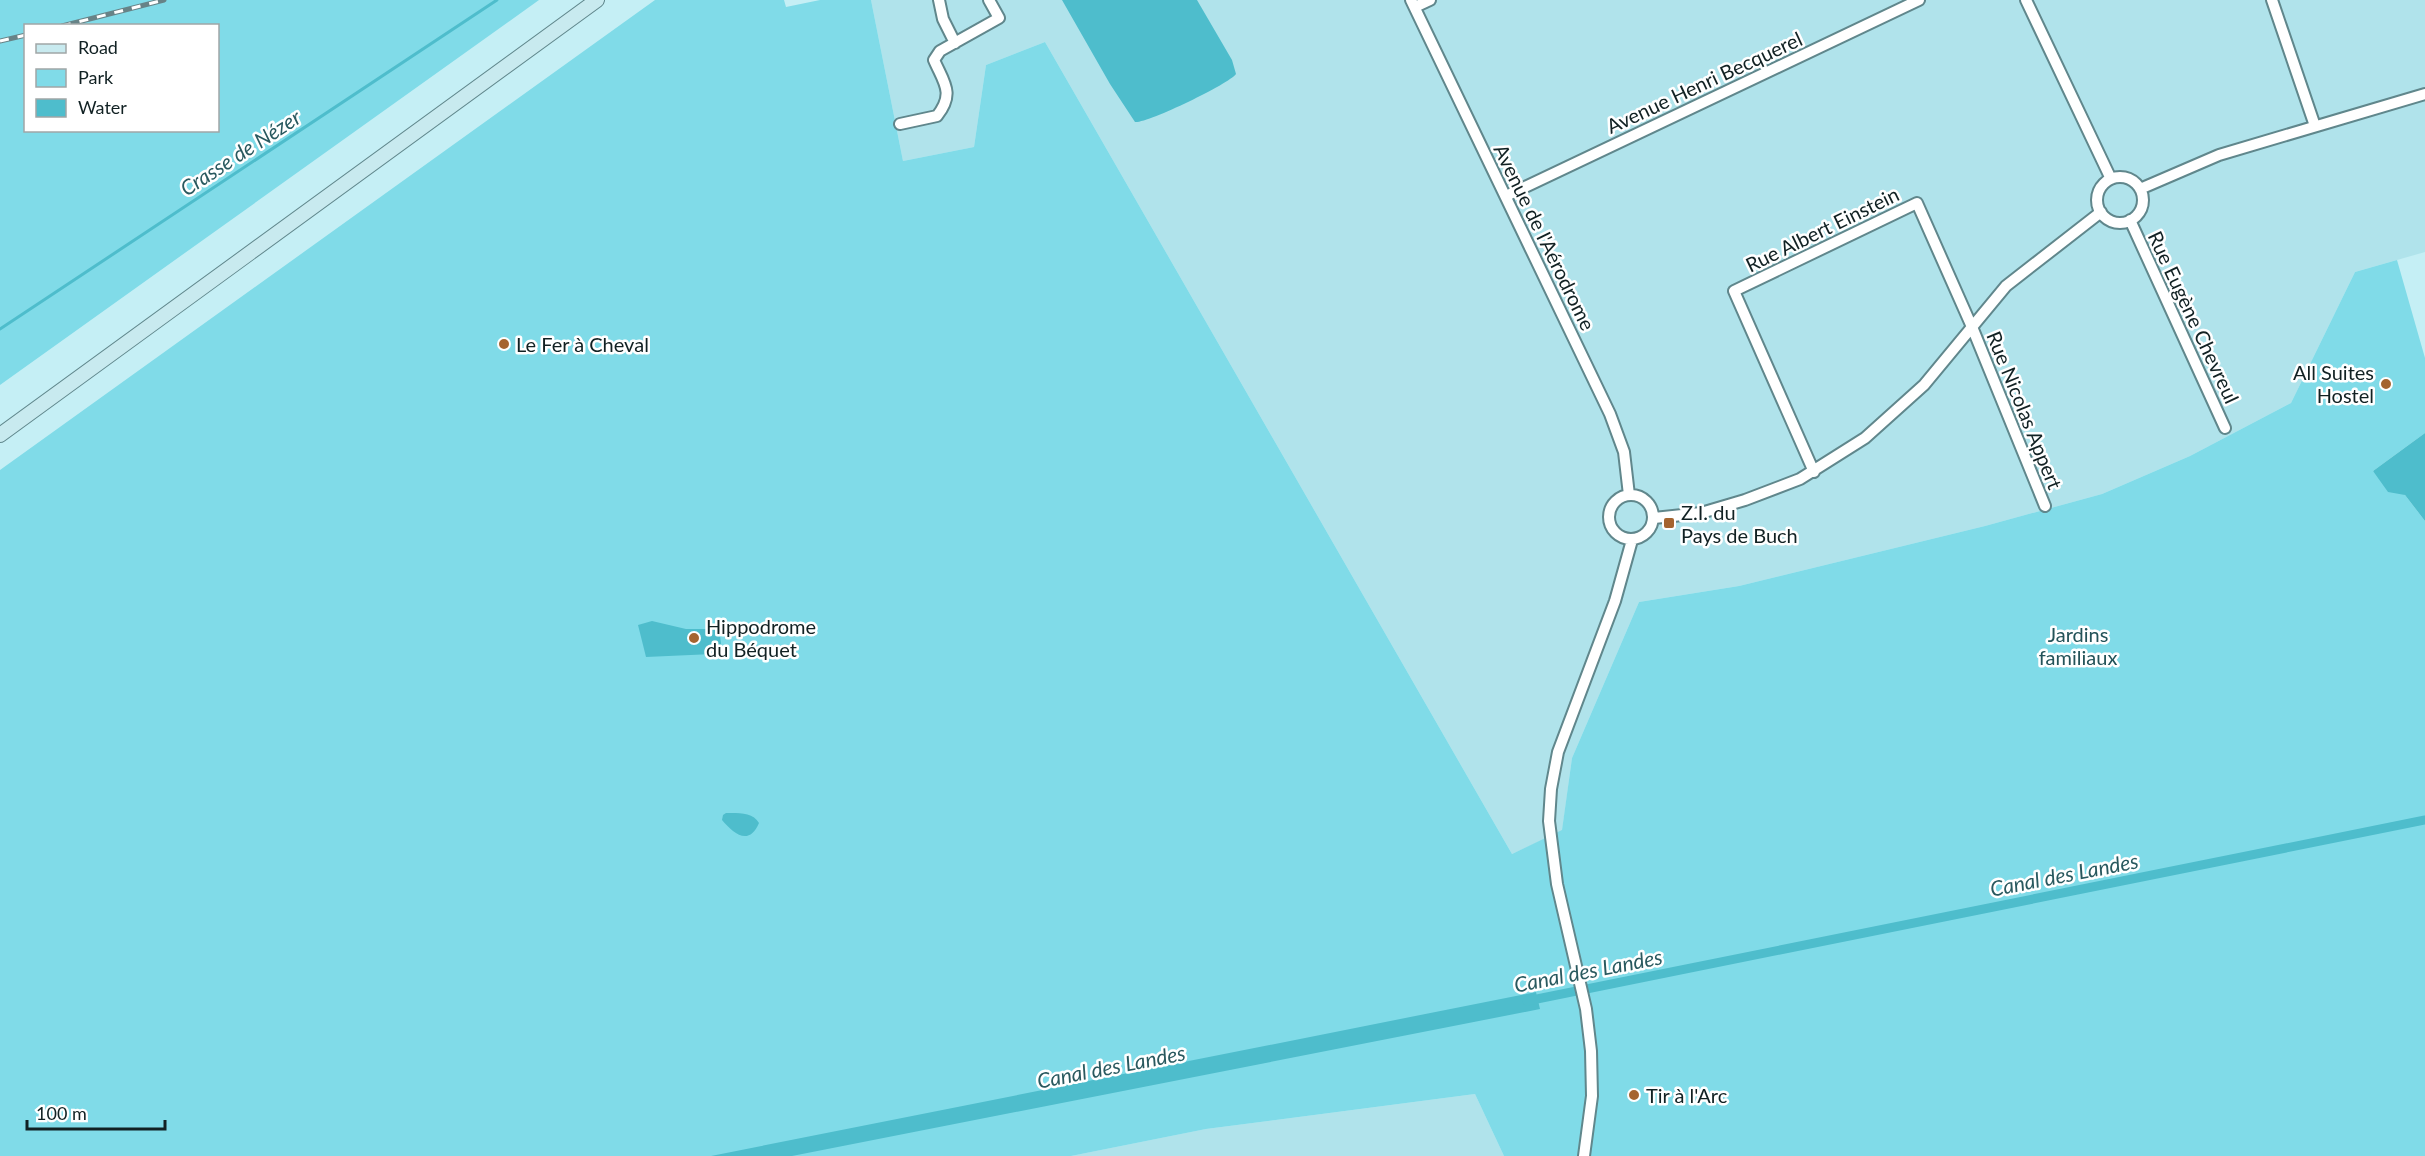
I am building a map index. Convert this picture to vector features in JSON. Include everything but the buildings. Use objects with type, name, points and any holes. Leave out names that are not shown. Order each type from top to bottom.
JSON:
[{"type":"main road","points":[[0,435],[597,0]]},
{"type":"street","points":[[939,0],[943,19],[955,43]]},
{"type":"street","points":[[900,124],[937,116],[945,106],[948,90],[934,60],[940,51],[999,18],[989,0]]},
{"type":"street","points":[[1413,4],[1431,0]]},
{"type":"street","name":"Avenue Henri Becquerel","points":[[1506,196],[1919,0]]},
{"type":"street","points":[[2026,0],[2111,179]]},
{"type":"street","points":[[2272,0],[2315,126]]},
{"type":"street","name":"Avenue de l'Aérodrome","points":[[1413,4],[1610,414],[1624,452],[1629,495]]},
{"type":"street","points":[[2140,189],[2219,155],[2425,94]]},
{"type":"street","points":[[2121,177],[2130,179],[2140,189],[2142,206],[2136,216],[2130,220],[2115,222],[2101,212],[2098,196],[2103,186],[2111,179],[2121,177]]},
{"type":"street","name":"Rue Albert Einstein","points":[[1814,472],[1734,291],[1917,203],[1972,327]]},
{"type":"street","points":[[1654,518],[1701,513],[1744,500],[1814,472],[1865,438],[1924,385],[2006,286],[2101,212]]},
{"type":"street","name":"Rue Eugène Chevreul","points":[[2130,220],[2225,428]]},
{"type":"street","name":"Rue Nicolas Appert","points":[[1972,327],[2045,506]]},
{"type":"street","points":[[1629,495],[1637,496],[1649,504],[1654,518],[1649,531],[1644,536],[1632,540],[1625,539],[1614,532],[1609,519],[1616,500],[1629,495]]},
{"type":"street","points":[[1584,1156],[1593,1074],[1586,1009],[1557,884],[1550,821],[1551,789],[1558,752],[1615,601],[1632,540]]},
{"type":"shaded area","points":[[871,0],[2425,0],[2425,252],[2355,272],[2291,403],[2190,456],[2102,494],[1985,526],[1739,586],[1639,602],[1572,758],[1562,831],[1512,854],[1045,42],[986,65],[974,147],[903,161]]},
{"type":"shaded area","points":[[1475,1094],[1504,1156],[1071,1156],[1206,1129]]},
{"type":"green space","points":[[0,0],[539,0],[0,385]]},
{"type":"green space","name":"Hippodrome du Béquet","points":[[655,0],[784,0],[786,7],[820,0],[871,0],[903,161],[974,147],[986,65],[1045,42],[1512,854],[1562,830],[1572,758],[1639,602],[1739,586],[1985,526],[2102,494],[2190,456],[2291,403],[2355,272],[2397,260],[2425,358],[2425,433],[2373,471],[2405,495],[2425,521],[2425,1156],[1504,1156],[1475,1094],[1206,1129],[1071,1156],[0,1156],[0,470]]},
{"type":"water","points":[[1062,0],[1197,0],[1232,60],[1236,74],[1187,103],[1154,117],[1135,122],[1110,84]]},
{"type":"water","points":[[2425,433],[2425,521],[2405,495],[2388,492],[2373,471]]},
{"type":"water","points":[[652,621],[686,629],[719,629],[722,650],[713,654],[646,657],[638,625]]},
{"type":"water","points":[[726,813],[749,815],[759,823],[751,834],[741,835],[722,820]]},
{"type":"water","points":[[1536,992],[1540,1009],[792,1156],[711,1156]]},
{"type":"waterway","name":"Crasse de Nézer","points":[[0,329],[497,0]]},
{"type":"waterway","name":"Canal des Landes","points":[[1527,1001],[2425,820]]},
{"type":"railway","points":[[70,24],[164,0]]},
{"type":"railway","points":[[0,41],[24,35]]},
{"type":"place","name":"Le Fer à Cheval","points":[[504,344]]},
{"type":"place","name":"All Suites Hostel","points":[[2386,384]]},
{"type":"place","name":"Z.I. du Pays de Buch","points":[[1669,523]]},
{"type":"place","name":"Hippodrome du Béquet","points":[[694,638]]},
{"type":"place","name":"Tir à l'Arc","points":[[1634,1095]]},
{"type":"park label","name":"Jardins familiaux","points":[[2078,646]]}]
